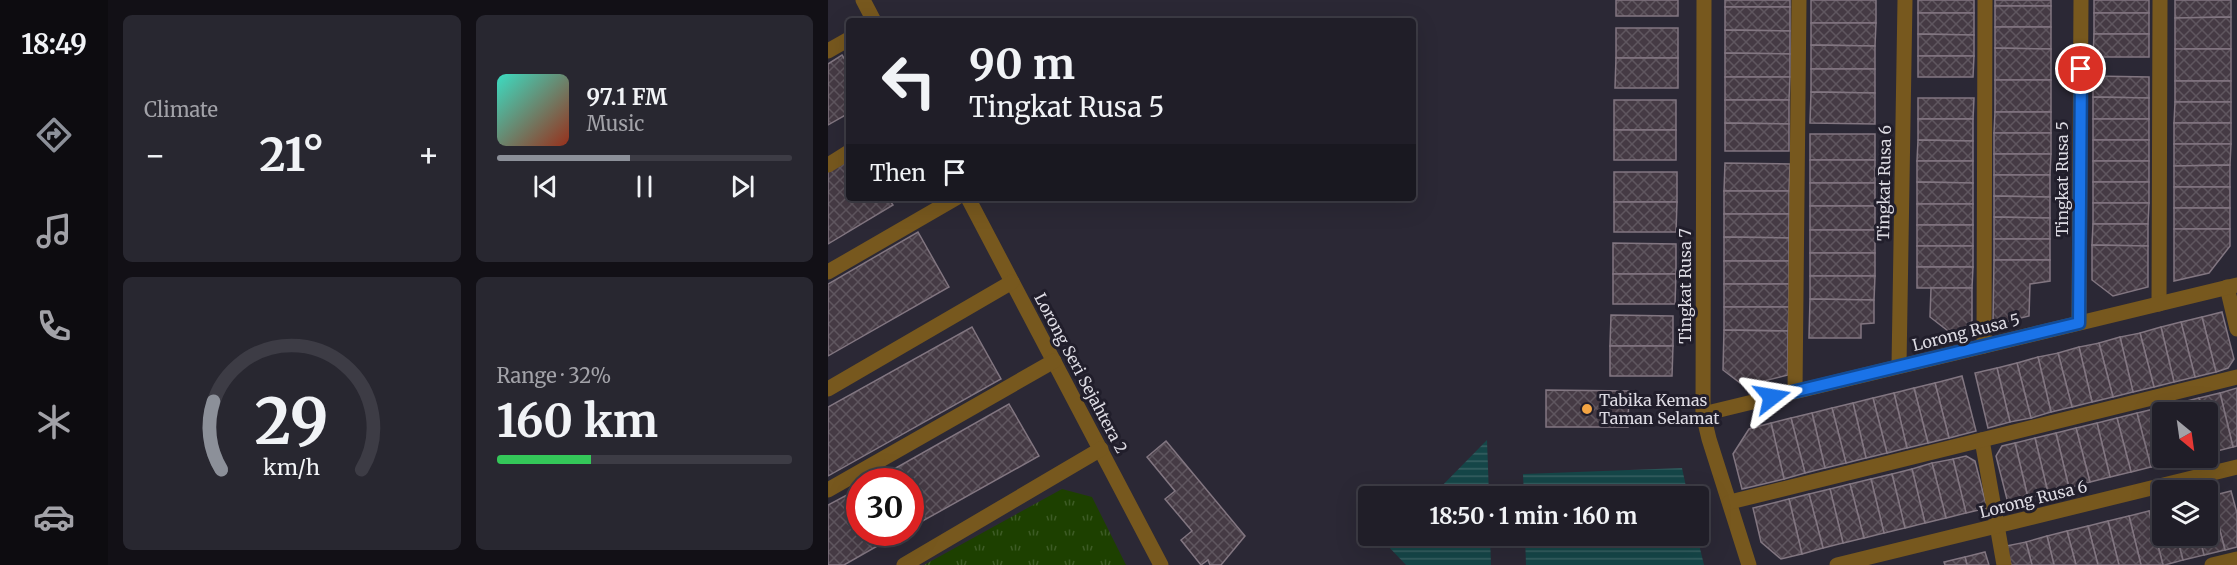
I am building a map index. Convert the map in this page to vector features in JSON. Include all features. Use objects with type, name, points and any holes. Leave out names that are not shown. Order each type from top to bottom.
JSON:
[{"type":"street","points":[[863,0],[872,18]]},
{"type":"street","name":"Tingkat Rusa 7","points":[[1704,0],[1703,414],[1749,565]]},
{"type":"street","points":[[1795,392],[1799,0]]},
{"type":"street","name":"Tingkat Rusa 6","points":[[1899,366],[1905,0]]},
{"type":"street","points":[[1984,346],[1985,0]]},
{"type":"street","name":"Tingkat Rusa 5","points":[[2079,323],[2081,0]]},
{"type":"street","points":[[2159,304],[2160,0]]},
{"type":"street","points":[[828,51],[846,41]]},
{"type":"street","points":[[828,165],[846,154]]},
{"type":"street","points":[[828,272],[951,201]]},
{"type":"street","name":"Lorong Seri Sejahtera 2","points":[[970,201],[1161,565]]},
{"type":"street","points":[[828,389],[1012,282]]},
{"type":"street","points":[[2232,286],[2237,329]]},
{"type":"street","name":"Lorong Rusa 5","points":[[1703,414],[2232,286]]},
{"type":"street","points":[[828,490],[1054,361]]},
{"type":"street","points":[[1730,502],[2237,377]]},
{"type":"street","points":[[1982,440],[2004,565]]},
{"type":"street","points":[[904,565],[1101,449]]},
{"type":"street","name":"Lorong Rusa 6","points":[[1837,565],[2237,467]]},
{"type":"street","points":[[2212,565],[2237,559]]},
{"type":"green space","points":[[1062,489],[1092,497],[1126,565],[924,565]]},
{"type":"shaded area","points":[[1487,440],[1489,486],[1442,486]]},
{"type":"shaded area","points":[[1682,468],[1686,486],[1524,486],[1523,474]]},
{"type":"shaded area","points":[[1388,546],[1490,546],[1491,565],[1406,565]]},
{"type":"shaded area","points":[[1525,546],[1699,546],[1704,565],[1526,565]]},
{"type":"building","points":[[1616,0],[1678,0],[1678,16],[1616,16]]},
{"type":"building","points":[[1725,0],[1790,0],[1790,7],[1725,7]]},
{"type":"building","points":[[1811,0],[1876,0],[1876,23],[1811,23]]},
{"type":"building","points":[[1918,0],[1974,0],[1974,13],[1918,13]]},
{"type":"building","points":[[1995,0],[2051,0],[2051,6],[1995,6]]},
{"type":"building","points":[[2094,0],[2149,0],[2149,13],[2094,13]]},
{"type":"building","points":[[2175,0],[2231,0],[2231,17],[2175,18]]},
{"type":"building","points":[[1995,6],[2051,6],[2051,27],[1995,27]]},
{"type":"building","points":[[1725,7],[1790,7],[1790,31],[1725,30]]},
{"type":"building","points":[[1918,13],[1974,13],[1974,35],[1918,34]]},
{"type":"building","points":[[2094,13],[2149,13],[2149,34],[2094,34]]},
{"type":"building","points":[[2231,17],[2231,49],[2175,49],[2175,18]]},
{"type":"building","points":[[1811,23],[1876,23],[1875,46],[1811,45]]},
{"type":"building","points":[[1995,27],[2051,27],[2051,49],[1995,48]]},
{"type":"building","points":[[1616,28],[1678,28],[1678,58],[1616,58]]},
{"type":"building","points":[[1725,30],[1790,31],[1790,54],[1725,53]]},
{"type":"building","points":[[1918,34],[1974,35],[1974,56],[1918,56]]},
{"type":"building","points":[[2094,34],[2149,34],[2149,57],[2093,57]]},
{"type":"building","points":[[1811,45],[1875,46],[1875,69],[1811,69]]},
{"type":"building","points":[[1995,48],[2051,49],[2051,80],[1995,80]]},
{"type":"building","points":[[2175,49],[2231,49],[2231,81],[2175,81]]},
{"type":"building","points":[[1725,53],[1790,54],[1790,77],[1725,77]]},
{"type":"building","points":[[842,55],[846,61],[846,115],[828,125],[828,64]]},
{"type":"building","points":[[1918,56],[1974,56],[1973,77],[1918,77]]},
{"type":"building","points":[[1616,58],[1678,58],[1678,88],[1615,88]]},
{"type":"building","points":[[1811,69],[1875,69],[1875,93],[1811,92]]},
{"type":"building","points":[[2093,76],[2149,77],[2149,98],[2093,97]]},
{"type":"building","points":[[1725,77],[1790,77],[1789,100],[1725,100]]},
{"type":"building","points":[[1995,80],[2051,80],[2051,112],[1995,112]]},
{"type":"building","points":[[2175,81],[2231,81],[2231,102],[2175,102]]},
{"type":"building","points":[[1811,92],[1875,93],[1875,124],[1810,123]]},
{"type":"building","points":[[2093,97],[2149,98],[2149,119],[2093,119]]},
{"type":"building","points":[[1918,98],[1974,98],[1973,119],[1918,119]]},
{"type":"building","points":[[1614,100],[1676,100],[1676,130],[1614,130]]},
{"type":"building","points":[[1725,100],[1789,100],[1789,124],[1725,123]]},
{"type":"building","points":[[2175,102],[2231,102],[2231,123],[2174,123]]},
{"type":"building","points":[[1995,112],[2051,112],[2051,133],[1994,133]]},
{"type":"building","points":[[1918,119],[1973,119],[1973,141],[1918,140]]},
{"type":"building","points":[[2093,119],[2149,119],[2149,140],[2093,140]]},
{"type":"building","points":[[1725,123],[1789,124],[1789,151],[1725,151]]},
{"type":"building","points":[[2174,123],[2231,123],[2231,144],[2174,144]]},
{"type":"building","points":[[1614,130],[1676,130],[1676,160],[1614,160]]},
{"type":"building","points":[[1994,133],[2051,133],[2051,154],[1994,154]]},
{"type":"building","points":[[1810,134],[1875,134],[1875,160],[1810,160]]},
{"type":"building","points":[[1918,140],[1973,141],[1973,161],[1917,161]]},
{"type":"building","points":[[2093,140],[2149,140],[2149,161],[2093,161]]},
{"type":"building","points":[[2174,144],[2231,144],[2230,165],[2174,166]]},
{"type":"building","points":[[1994,154],[2051,154],[2050,175],[1994,175]]},
{"type":"building","points":[[846,160],[846,201],[890,201],[893,205],[828,244],[828,170]]},
{"type":"building","points":[[1810,160],[1875,160],[1875,183],[1810,183]]},
{"type":"building","points":[[1917,161],[1973,161],[1973,183],[1917,182]]},
{"type":"building","points":[[2093,161],[2149,161],[2149,182],[2093,182]]},
{"type":"building","points":[[1725,163],[1790,164],[1789,191],[1724,191]]},
{"type":"building","points":[[2230,165],[2230,187],[2174,187],[2174,166]]},
{"type":"building","points":[[1614,172],[1677,172],[1677,202],[1614,202]]},
{"type":"building","points":[[1994,175],[2050,175],[2050,197],[1994,196]]},
{"type":"building","points":[[1917,182],[1973,183],[1973,204],[1917,204]]},
{"type":"building","points":[[2093,182],[2149,182],[2149,203],[2093,203]]},
{"type":"building","points":[[1810,183],[1875,183],[1875,206],[1810,206]]},
{"type":"building","points":[[2174,187],[2230,187],[2230,208],[2174,208]]},
{"type":"building","points":[[1724,191],[1789,191],[1789,214],[1724,214]]},
{"type":"building","points":[[1994,196],[2050,197],[2050,218],[1994,217]]},
{"type":"building","points":[[1614,202],[1677,202],[1676,232],[1614,232]]},
{"type":"building","points":[[2093,203],[2149,203],[2148,224],[2093,224]]},
{"type":"building","points":[[1917,204],[1973,204],[1973,225],[1917,225]]},
{"type":"building","points":[[1810,206],[1875,206],[1875,230],[1810,230]]},
{"type":"building","points":[[2174,208],[2230,208],[2230,229],[2174,229]]},
{"type":"building","points":[[1724,214],[1789,214],[1789,238],[1724,237]]},
{"type":"building","points":[[1994,217],[2050,218],[2050,239],[1994,239]]},
{"type":"building","points":[[2093,224],[2148,224],[2148,246],[2092,245]]},
{"type":"building","points":[[1917,225],[1973,225],[1973,246],[1917,246]]},
{"type":"building","points":[[2174,229],[2230,229],[2230,246],[2209,273],[2174,281]]},
{"type":"building","points":[[1810,230],[1875,230],[1875,253],[1810,253]]},
{"type":"building","points":[[918,232],[949,287],[828,356],[828,284]]},
{"type":"building","points":[[1724,237],[1789,238],[1789,261],[1724,261]]},
{"type":"building","points":[[1994,239],[2050,239],[2050,260],[1994,260]]},
{"type":"building","points":[[1613,243],[1676,244],[1676,274],[1613,274]]},
{"type":"building","points":[[2092,245],[2148,246],[2148,287],[2113,296],[2092,280]]},
{"type":"building","points":[[1917,246],[1973,246],[1973,267],[1917,267]]},
{"type":"building","points":[[1810,253],[1875,253],[1875,276],[1810,276]]},
{"type":"building","points":[[1994,260],[2050,260],[2050,281],[2030,284],[2029,316],[1993,325]]},
{"type":"building","points":[[1724,261],[1789,261],[1789,284],[1724,284]]},
{"type":"building","points":[[1917,267],[1973,267],[1972,288],[1917,288]]},
{"type":"building","points":[[1613,274],[1676,274],[1675,304],[1613,304]]},
{"type":"building","points":[[1810,276],[1875,276],[1874,300],[1810,299]]},
{"type":"building","points":[[1724,284],[1789,284],[1789,307],[1724,307]]},
{"type":"building","points":[[1931,288],[1972,288],[1972,330],[1952,334],[1930,317]]},
{"type":"building","points":[[1810,299],[1874,300],[1874,323],[1861,324],[1861,338],[1809,338]]},
{"type":"building","points":[[1724,307],[1789,307],[1788,331],[1724,330]]},
{"type":"building","points":[[2222,312],[2234,359],[2228,368],[2216,372],[2202,317]]},
{"type":"building","points":[[1611,315],[1673,316],[1673,346],[1610,346]]},
{"type":"building","points":[[2202,317],[2216,372],[2195,377],[2181,322]]},
{"type":"building","points":[[2181,322],[2195,377],[2174,382],[2161,327]]},
{"type":"building","points":[[972,327],[1001,379],[828,476],[828,407]]},
{"type":"building","points":[[2161,327],[2174,382],[2154,387],[2140,333]]},
{"type":"building","points":[[1724,330],[1788,331],[1788,375],[1744,386],[1723,370]]},
{"type":"building","points":[[2140,333],[2154,387],[2133,392],[2120,337]]},
{"type":"building","points":[[2120,337],[2133,392],[2113,397],[2099,343]]},
{"type":"building","points":[[2099,343],[2113,397],[2092,402],[2079,347]]},
{"type":"building","points":[[1610,346],[1673,346],[1672,376],[1610,376]]},
{"type":"building","points":[[2079,347],[2092,402],[2072,407],[2058,353]]},
{"type":"building","points":[[2058,353],[2072,407],[2051,412],[2038,357]]},
{"type":"building","points":[[2038,357],[2051,412],[2031,418],[2017,363]]},
{"type":"building","points":[[2017,363],[2031,418],[2010,422],[1997,368]]},
{"type":"building","points":[[1997,368],[2010,422],[1988,428],[1975,373]]},
{"type":"building","points":[[1962,376],[1976,431],[1949,438],[1935,383]]},
{"type":"building","points":[[1935,383],[1949,438],[1928,443],[1914,388]]},
{"type":"building","points":[[1914,388],[1928,443],[1907,448],[1894,393]]},
{"type":"building","points":[[2237,388],[2237,446],[2233,447],[2220,393]]},
{"type":"building","name":"Tabika Kemas Taman Selamat","points":[[1546,390],[1629,391],[1628,427],[1546,427]]},
{"type":"building","points":[[1894,393],[1907,448],[1887,453],[1873,398]]},
{"type":"building","points":[[2220,393],[2233,447],[2218,451],[2218,402],[2200,402],[2199,398]]},
{"type":"building","points":[[1873,398],[1887,453],[1866,458],[1853,403]]},
{"type":"building","points":[[2199,398],[2200,402],[2183,402]]},
{"type":"building","points":[[1853,403],[1866,458],[1846,463],[1832,408]]},
{"type":"building","points":[[1009,404],[1039,456],[924,520],[924,468],[896,468]]},
{"type":"building","points":[[1832,408],[1846,463],[1825,468],[1812,413]]},
{"type":"building","points":[[2152,409],[2152,467],[2151,467],[2137,413]]},
{"type":"building","points":[[1812,413],[1825,468],[1805,473],[1791,418]]},
{"type":"building","points":[[2137,413],[2151,467],[2131,472],[2117,418]]},
{"type":"building","points":[[1791,418],[1805,473],[1784,479],[1771,423]]},
{"type":"building","points":[[2117,418],[2131,472],[2110,477],[2097,423]]},
{"type":"building","points":[[1771,423],[1784,479],[1742,489],[1733,454],[1749,429]]},
{"type":"building","points":[[2097,423],[2110,477],[2090,482],[2076,428]]},
{"type":"building","points":[[2076,428],[2090,482],[2069,488],[2056,433]]},
{"type":"building","points":[[2056,433],[2069,488],[2048,493],[2035,438]]},
{"type":"building","points":[[2035,438],[2048,493],[2028,498],[2015,443]]},
{"type":"building","points":[[1166,441],[1245,536],[1221,565],[1210,565],[1208,560],[1201,565],[1181,540],[1192,531],[1165,499],[1175,491],[1147,457]]},
{"type":"building","points":[[2015,443],[2028,498],[2008,503],[1996,456],[2002,446]]},
{"type":"building","points":[[1966,456],[1975,461],[1987,508],[1966,513],[1953,459]]},
{"type":"building","points":[[1953,459],[1966,513],[1946,518],[1932,463]]},
{"type":"building","points":[[1932,463],[1946,518],[1925,523],[1912,469]]},
{"type":"building","points":[[1912,469],[1925,523],[1905,528],[1892,474]]},
{"type":"building","points":[[1892,474],[1905,528],[1884,533],[1871,479]]},
{"type":"building","points":[[1871,479],[1884,533],[1864,538],[1850,484]]},
{"type":"building","points":[[1850,484],[1864,538],[1843,543],[1830,489]]},
{"type":"building","points":[[1830,489],[1843,543],[1823,548],[1809,494]]},
{"type":"building","points":[[2231,491],[2237,513],[2237,547],[2225,550],[2218,523],[2218,494]]},
{"type":"building","points":[[1809,494],[1823,548],[1802,554],[1789,499]]},
{"type":"building","points":[[846,495],[846,546],[877,546],[844,565],[828,565],[828,505]]},
{"type":"building","points":[[1789,499],[1802,554],[1781,559],[1761,542],[1753,508]]},
{"type":"building","points":[[2149,511],[2152,523],[2152,546],[2158,546],[2163,565],[2141,565],[2129,516]]},
{"type":"building","points":[[2129,516],[2141,565],[2119,565],[2108,521]]},
{"type":"building","points":[[2108,521],[2119,565],[2098,565],[2088,526]]},
{"type":"building","points":[[2218,523],[2225,550],[2204,555],[2202,546],[2218,546]]},
{"type":"building","points":[[2088,526],[2098,565],[2076,565],[2067,531]]},
{"type":"building","points":[[2067,531],[2076,565],[2054,565],[2047,536]]},
{"type":"building","points":[[2047,536],[2054,565],[2032,565],[2026,542]]},
{"type":"building","points":[[2026,542],[2032,565],[2011,565],[2006,546]]},
{"type":"building","points":[[2158,546],[2180,546],[2183,560],[2163,565]]},
{"type":"building","points":[[2180,546],[2202,546],[2204,555],[2183,560]]},
{"type":"building","points":[[1985,552],[1989,565],[1967,565],[1965,557]]},
{"type":"building","points":[[1965,557],[1967,565],[1945,565],[1944,562]]},
{"type":"place","name":"Tabika Kemas Taman Selamat","points":[[1587,409]]},
{"type":"route","points":[[1772,397],[2079,323],[2081,69]]}]
